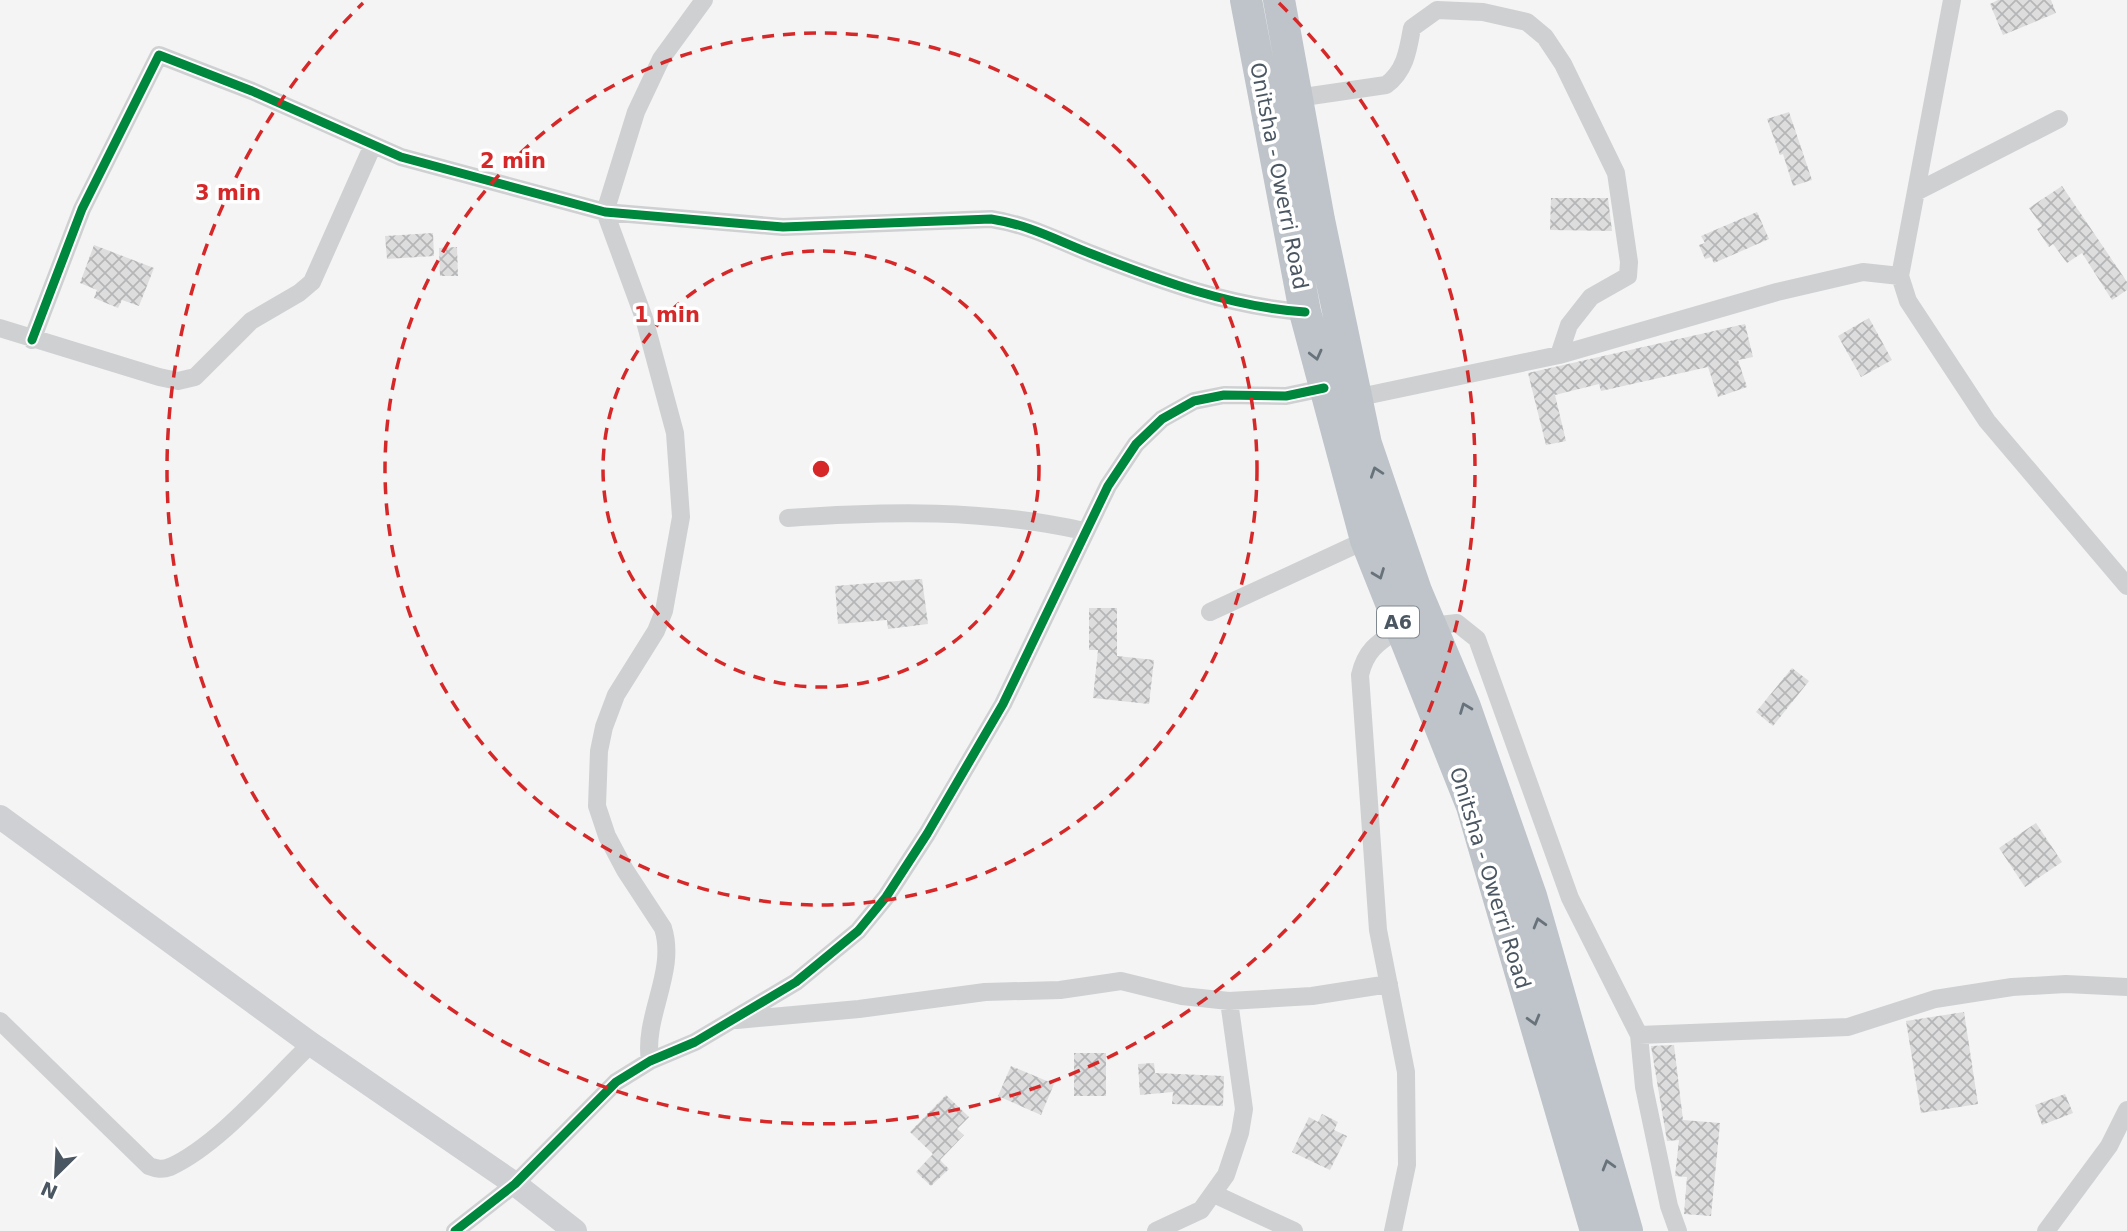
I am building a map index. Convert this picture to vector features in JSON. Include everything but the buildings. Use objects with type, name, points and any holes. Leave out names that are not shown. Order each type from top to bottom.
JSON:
[{"type":"highway","name":"Onitsha - Owerri Road","points":[[1246,0],[1305,312],[1366,540],[1465,707],[1531,896],[1627,1231]]},
{"type":"highway","name":"Onitsha - Owerri Road","points":[[1279,0],[1366,444],[1416,627],[1472,806],[1595,1231]]},
{"type":"street","points":[[650,1061],[648,1029],[659,990],[667,941],[663,928],[607,836],[597,806],[599,751],[616,695],[656,631],[664,611],[681,517],[675,433],[644,318],[605,212],[636,112],[662,59],[704,0]]},
{"type":"street","points":[[1952,0],[1900,276],[1908,301],[1987,421],[2127,586]]},
{"type":"street","points":[[1264,101],[1297,99],[1386,85],[1398,76],[1407,55],[1412,28],[1437,10],[1483,12],[1527,22],[1545,37],[1563,64],[1616,173],[1629,262],[1628,276],[1591,297],[1569,325],[1559,355]]},
{"type":"street","points":[[32,340],[82,209],[159,55],[401,157],[605,212],[783,228],[991,219],[1023,224],[1129,269],[1213,297],[1266,309],[1305,312]]},
{"type":"street","points":[[1916,192],[2059,119]]},
{"type":"street","points":[[0,328],[159,377],[178,381],[195,377],[251,321],[299,293],[312,282],[373,145]]},
{"type":"street","points":[[1355,398],[1559,355],[1777,292],[1863,272],[1900,276]]},
{"type":"street","points":[[455,1231],[515,1184],[616,1082],[650,1061],[695,1042],[796,982],[858,931],[886,897],[1003,704],[1084,531],[1108,486],[1136,444],[1162,419],[1194,401],[1224,395],[1286,396],[1324,388]]},
{"type":"street","points":[[788,518],[882,512],[976,513],[1038,521],[1084,531]]},
{"type":"street","points":[[1210,612],[1366,540]]},
{"type":"street","points":[[1394,1231],[1406,1166],[1406,1072],[1378,930],[1360,675],[1364,657],[1372,646],[1416,627],[1457,623],[1477,639],[1570,898],[1639,1035],[1644,1087],[1669,1206],[1678,1231]]},
{"type":"street","points":[[0,817],[311,1044],[515,1184],[575,1231]]},
{"type":"street","points":[[729,1021],[859,1009],[985,992],[1060,990],[1121,981],[1182,996],[1229,1001],[1311,996],[1389,984]]},
{"type":"street","points":[[1639,1035],[1848,1027],[1936,999],[2012,987],[2067,984],[2127,987]]},
{"type":"street","points":[[1156,1231],[1201,1210],[1214,1194],[1233,1154],[1244,1109],[1229,1001]]},
{"type":"street","points":[[0,1021],[149,1166],[161,1170],[171,1167],[219,1133],[311,1044]]},
{"type":"street","points":[[2046,1231],[2109,1146],[2127,1110]]},
{"type":"street","points":[[1214,1194],[1294,1231]]},
{"type":"cycle path","points":[[32,340],[82,209],[159,55],[252,91],[401,157],[605,212],[783,227],[991,219],[1031,229],[1170,283],[1223,299],[1305,312]]},
{"type":"cycle path","points":[[455,1231],[515,1184],[616,1082],[650,1061],[695,1042],[796,982],[858,931],[886,897],[927,834],[1003,704],[1108,486],[1136,444],[1162,419],[1194,401],[1224,395],[1286,396],[1324,388]]}]
